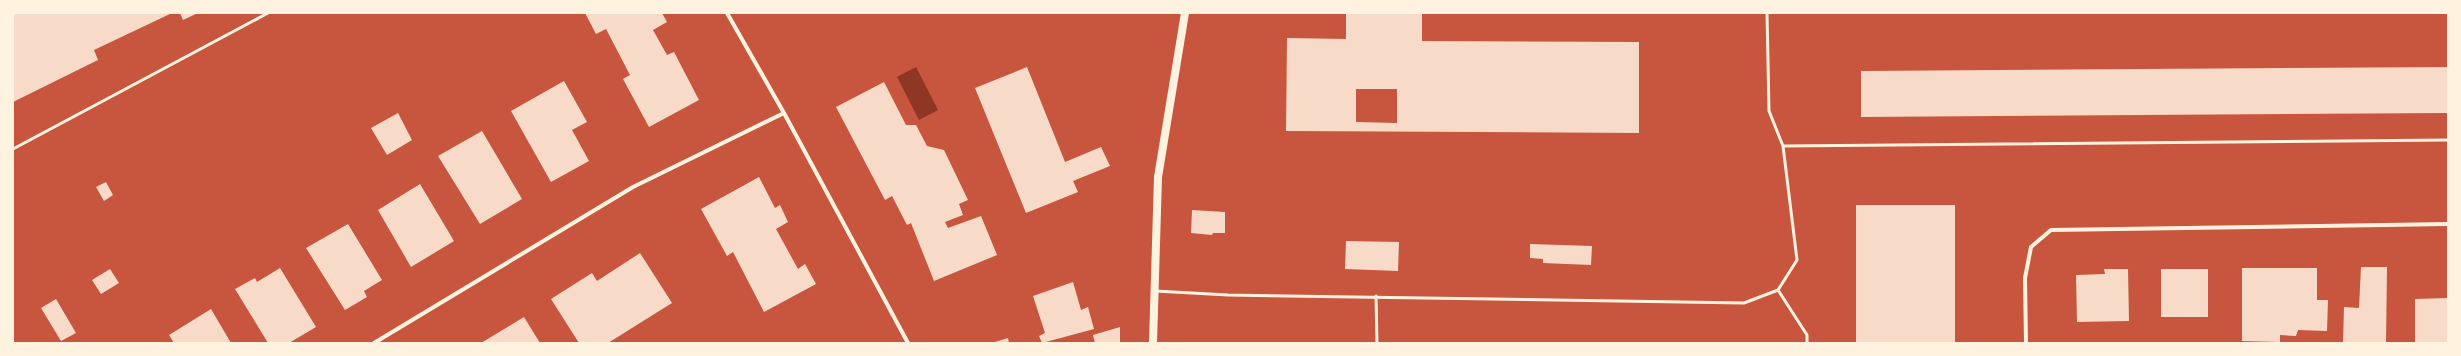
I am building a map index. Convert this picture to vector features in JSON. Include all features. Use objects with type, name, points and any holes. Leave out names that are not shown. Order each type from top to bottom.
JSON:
[{"type":"main road","points":[[1153,343],[1158,177],[1185,13]]},
{"type":"street","points":[[727,13],[784,113],[908,343]]},
{"type":"street","points":[[374,343],[633,186],[784,113]]},
{"type":"street","points":[[2026,343],[2025,278],[2031,247],[2051,230],[2448,224]]},
{"type":"lane","points":[[13,149],[268,13]]},
{"type":"lane","points":[[1154,291],[1228,295],[1376,296],[1744,303],[1778,290],[1797,260],[1784,146],[1769,111],[1767,13]]},
{"type":"lane","points":[[1784,146],[2448,140]]},
{"type":"lane","points":[[1778,290],[1807,335],[1807,343]]},
{"type":"lane","points":[[1376,296],[1378,343]]},
{"type":"shaded area","points":[[916,67],[938,110],[919,120],[897,77]]},
{"type":"building","points":[[13,13],[172,13],[94,50],[98,60],[13,102]]},
{"type":"building","points":[[180,13],[198,13],[183,20]]},
{"type":"building","points":[[585,13],[662,13],[667,22],[653,30],[667,55],[674,52],[699,100],[649,127],[623,79],[630,75],[606,29],[596,34]]},
{"type":"building","points":[[1346,13],[1422,13],[1422,41],[1639,42],[1639,133],[1286,131],[1287,38],[1346,39]],"holes":[[[1356,89],[1397,89],[1397,123],[1356,122]]]},
{"type":"building","points":[[1027,67],[1065,162],[1101,147],[1110,166],[1073,181],[1078,192],[1026,213],[975,88]]},
{"type":"building","points":[[2448,67],[2448,113],[1861,117],[1861,71]]},
{"type":"building","points":[[564,81],[587,122],[572,130],[589,161],[551,182],[511,111]]},
{"type":"building","points":[[884,82],[906,125],[916,125],[927,146],[944,150],[968,200],[959,204],[963,215],[945,222],[948,228],[981,216],[997,255],[934,281],[911,223],[907,225],[892,196],[885,200],[836,107]]},
{"type":"building","points":[[398,113],[412,140],[387,155],[371,128]]},
{"type":"building","points":[[482,131],[522,199],[480,224],[438,156]]},
{"type":"building","points":[[759,177],[775,208],[780,205],[788,222],[776,229],[798,269],[805,264],[816,284],[764,312],[733,252],[727,256],[701,209]]},
{"type":"building","points":[[106,182],[113,195],[104,201],[96,187]]},
{"type":"building","points":[[420,184],[454,241],[411,267],[378,210]]},
{"type":"building","points":[[1856,205],[1955,205],[1955,343],[1856,343]]},
{"type":"building","points":[[1192,210],[1225,212],[1225,233],[1213,233],[1212,235],[1191,233]]},
{"type":"building","points":[[348,224],[382,280],[364,291],[367,297],[345,310],[306,248]]},
{"type":"building","points":[[1346,241],[1399,242],[1398,271],[1345,269]]},
{"type":"building","points":[[1530,244],[1592,246],[1591,265],[1543,263],[1543,259],[1530,258]]},
{"type":"building","points":[[640,253],[672,303],[608,343],[579,343],[551,299],[592,273],[597,281]]},
{"type":"building","points":[[2361,267],[2387,267],[2386,343],[2343,343],[2344,307],[2359,308]]},
{"type":"building","points":[[280,268],[316,327],[289,343],[268,343],[235,289],[255,278],[257,282]]},
{"type":"building","points":[[2242,268],[2317,268],[2317,300],[2328,300],[2327,331],[2298,330],[2296,336],[2280,335],[2280,342],[2242,341]]},
{"type":"building","points":[[110,269],[119,283],[101,294],[92,280]]},
{"type":"building","points":[[2104,269],[2128,269],[2129,321],[2077,322],[2076,275],[2105,274]]},
{"type":"building","points":[[2161,269],[2208,269],[2208,317],[2161,317]]},
{"type":"building","points":[[1073,282],[1081,310],[1088,307],[1094,329],[1042,343],[1039,336],[1045,333],[1033,296]]},
{"type":"building","points":[[2448,298],[2448,343],[2415,343],[2415,299]]},
{"type":"building","points":[[56,299],[76,333],[61,341],[41,308]]},
{"type":"building","points":[[211,309],[231,343],[174,343],[169,335]]},
{"type":"building","points":[[524,317],[540,343],[481,343]]},
{"type":"building","points":[[1120,327],[1120,343],[1095,343],[1093,335]]},
{"type":"building","points":[[1008,338],[1009,343],[992,343]]}]
